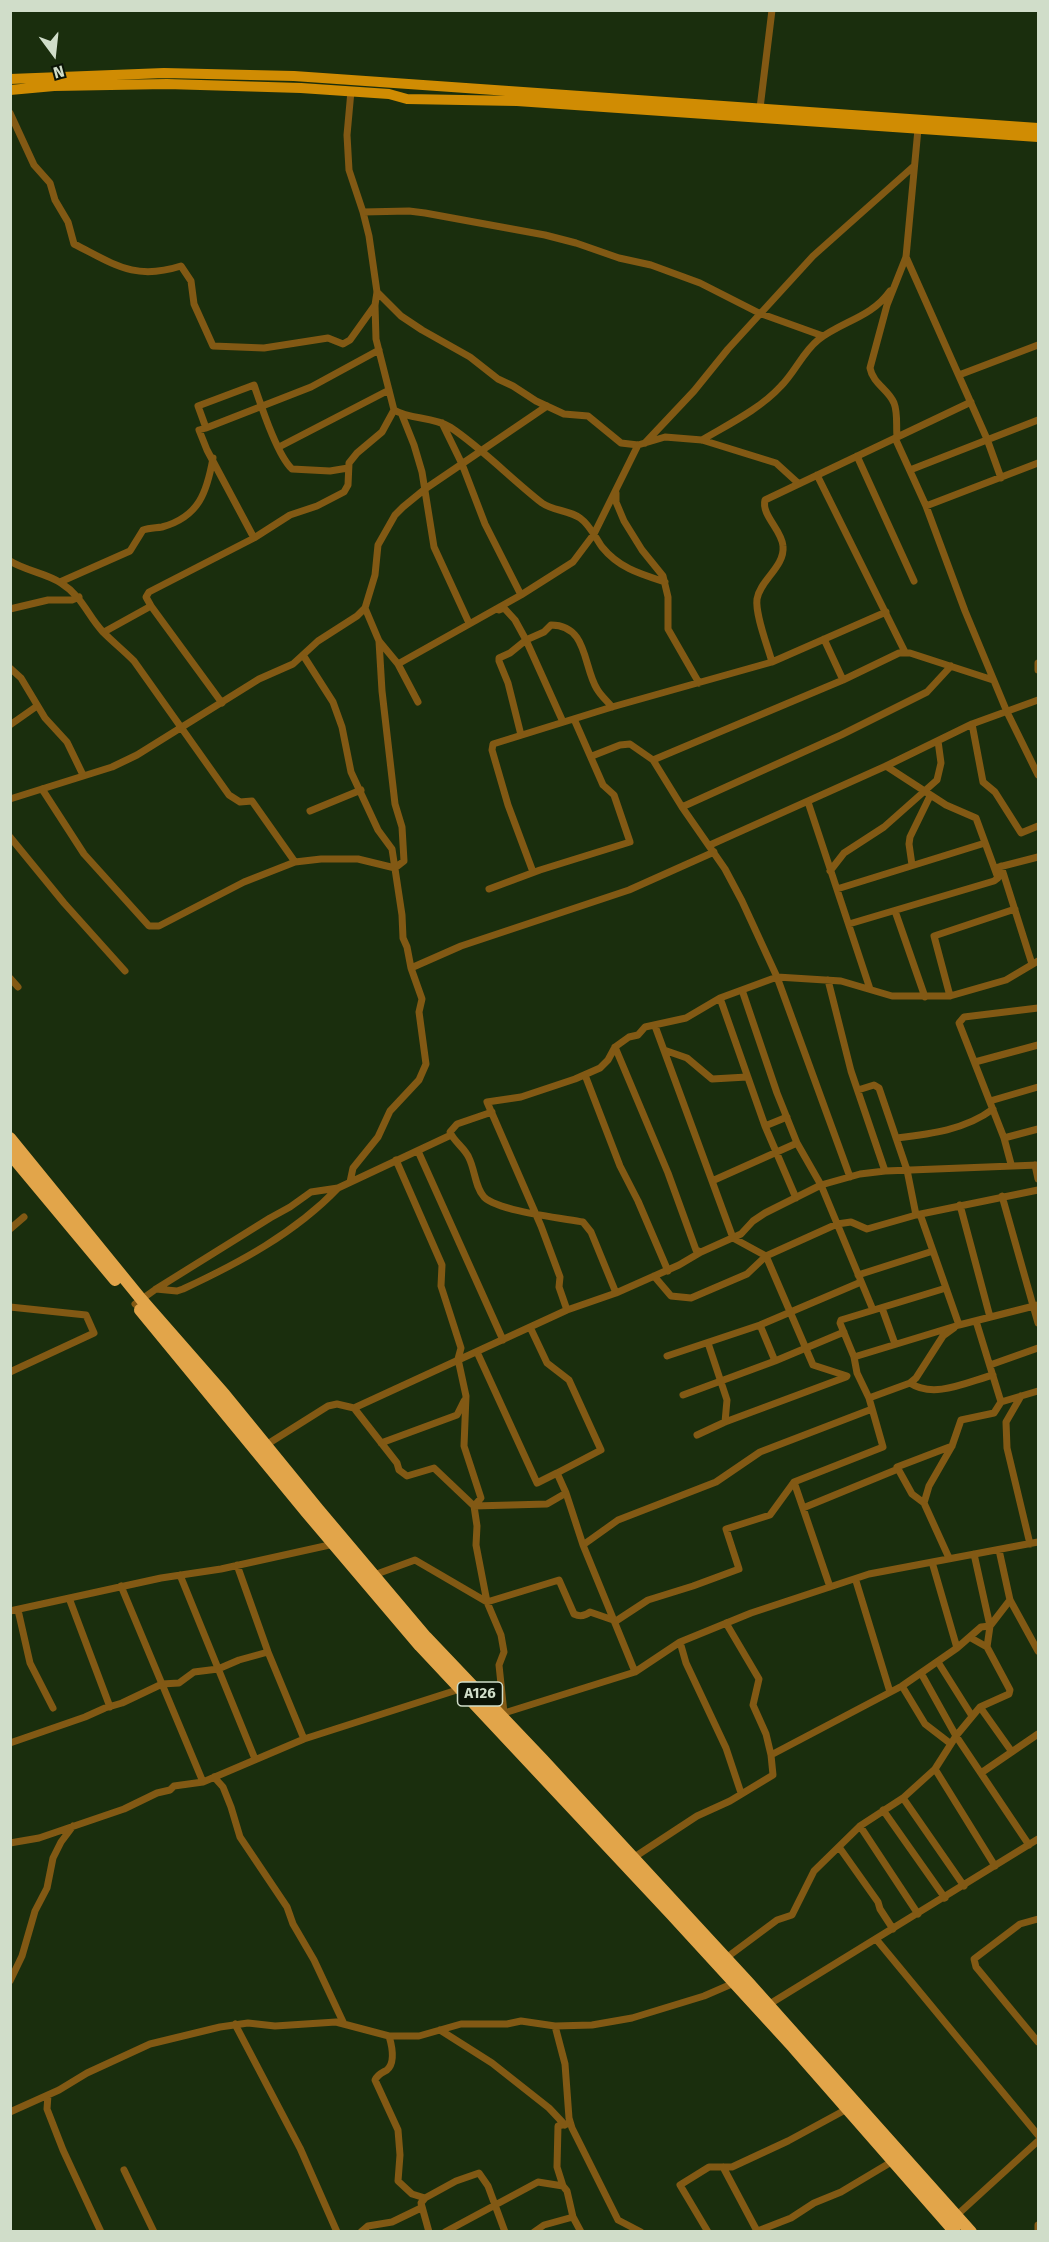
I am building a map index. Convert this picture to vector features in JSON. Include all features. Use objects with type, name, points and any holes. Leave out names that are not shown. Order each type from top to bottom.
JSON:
[{"type":"highway","name":"A126","points":[[10,1138],[334,1544],[420,1646],[734,1983],[893,2161],[953,2223],[971,2232]]},
{"type":"highway","name":"A126","points":[[10,1154],[138,1301],[225,1395],[426,1637],[502,1713],[726,1958],[953,2223]]},
{"type":"main road","points":[[10,79],[164,73],[294,76],[1038,128]]},
{"type":"main road","points":[[10,90],[54,86],[167,84],[301,88],[389,94],[407,99],[517,100],[1038,137]]},
{"type":"street","points":[[760,108],[772,10]]},
{"type":"street","points":[[351,91],[347,135],[349,170],[363,212],[377,292],[376,339],[394,410],[402,415],[442,423],[482,450],[542,502],[579,517],[602,546],[624,567],[665,582]]},
{"type":"street","points":[[10,113],[34,165],[50,183],[55,200],[68,222],[74,244],[126,270],[162,272],[181,266],[191,280],[194,304],[213,346],[264,348],[328,338],[343,344],[350,340],[375,305]]},
{"type":"street","points":[[918,129],[906,257],[888,305],[870,368],[873,378],[896,408],[896,437],[926,506],[993,680],[1038,775]]},
{"type":"street","points":[[481,618],[573,562],[594,534],[641,445],[694,391],[759,313],[813,256],[914,166]]},
{"type":"street","points":[[363,212],[425,213],[535,233],[576,243],[619,258],[651,265],[700,283],[759,313],[823,336]]},
{"type":"street","points":[[906,257],[987,439],[1001,478]]},
{"type":"street","points":[[702,440],[769,398],[790,377],[816,341],[870,310],[886,297],[896,282]]},
{"type":"street","points":[[377,292],[401,316],[470,357],[498,379],[547,406],[571,416],[588,416],[621,443],[641,445],[665,437],[702,440],[776,463],[798,483]]},
{"type":"street","points":[[958,375],[1038,345]]},
{"type":"street","points":[[254,538],[199,430],[311,387],[378,350]]},
{"type":"street","points":[[206,428],[198,406],[254,385],[288,465],[297,470],[330,471],[348,468]]},
{"type":"street","points":[[279,447],[388,390]]},
{"type":"street","points":[[772,662],[757,600],[780,561],[783,544],[764,508],[767,499],[971,402]]},
{"type":"street","points":[[10,800],[112,767],[137,755],[259,679],[286,668],[318,641],[357,616],[364,608],[375,575],[378,545],[395,515],[425,489],[547,406]]},
{"type":"street","points":[[222,703],[146,597],[149,592],[254,538],[290,515],[317,506],[344,492],[348,485],[348,468],[357,453],[382,432],[394,410]]},
{"type":"street","points":[[402,415],[414,445],[425,489],[434,547],[469,623]]},
{"type":"street","points":[[910,470],[1038,420]]},
{"type":"street","points":[[442,423],[462,464],[485,524],[521,595]]},
{"type":"street","points":[[857,456],[914,581]]},
{"type":"street","points":[[60,582],[130,551],[143,530],[172,523],[190,513],[207,488],[213,458]]},
{"type":"street","points":[[926,506],[1038,463]]},
{"type":"street","points":[[817,475],[905,652]]},
{"type":"street","points":[[616,491],[616,502],[624,520],[642,550],[661,572],[668,597],[668,629],[699,683]]},
{"type":"street","points":[[10,561],[60,582],[79,597],[104,632],[134,661],[229,795],[240,802],[252,801],[295,862]]},
{"type":"street","points":[[10,609],[48,600],[72,600],[79,597]]},
{"type":"street","points":[[104,632],[151,606]]},
{"type":"street","points":[[364,608],[378,641],[398,664],[418,702]]},
{"type":"street","points":[[398,664],[469,623],[504,608],[515,620],[526,640],[563,722]]},
{"type":"street","points":[[533,872],[508,805],[492,750],[493,744],[612,707],[772,662],[886,612]]},
{"type":"street","points":[[521,735],[499,658],[551,625],[575,633],[587,657],[597,690],[612,707]]},
{"type":"street","points":[[824,639],[843,680]]},
{"type":"street","points":[[42,789],[84,854],[149,927],[159,926],[244,882],[295,862],[358,859],[394,868],[401,865],[404,861],[403,838],[395,804],[378,641]]},
{"type":"street","points":[[653,759],[905,652],[993,680]]},
{"type":"street","points":[[303,655],[333,702],[342,727],[351,772],[378,830],[389,843],[402,915],[403,938],[422,999],[419,1012],[426,1064],[419,1080],[390,1112],[378,1137],[353,1168],[350,1182]]},
{"type":"street","points":[[1038,663],[1038,670]]},
{"type":"street","points":[[682,807],[841,735],[927,692],[951,666]]},
{"type":"street","points":[[10,668],[21,678],[37,706],[67,742],[83,775]]},
{"type":"street","points":[[411,968],[461,946],[629,890],[972,724],[1038,700]]},
{"type":"street","points":[[10,725],[37,706]]},
{"type":"street","points":[[489,889],[533,872],[630,842],[614,795],[603,785],[574,719]]},
{"type":"street","points":[[972,724],[983,782],[995,792],[1021,833],[1038,826]]},
{"type":"street","points":[[912,865],[910,837],[927,794],[937,780],[940,771],[941,756],[938,741]]},
{"type":"street","points":[[592,756],[624,743],[630,744],[653,759],[682,807],[712,848],[742,902],[777,977],[850,1177]]},
{"type":"street","points":[[567,1310],[559,1287],[560,1277],[487,1102],[521,1097],[585,1075],[600,1068],[608,1060],[615,1047],[629,1037],[638,1035],[645,1027],[686,1018],[720,998],[777,977],[841,981],[892,996],[950,996],[1006,980],[1035,962],[976,818],[946,805],[886,766]]},
{"type":"street","points":[[310,811],[361,790]]},
{"type":"street","points":[[830,871],[844,853],[884,827],[927,794]]},
{"type":"street","points":[[808,802],[870,988]]},
{"type":"street","points":[[10,837],[64,903],[125,971]]},
{"type":"street","points":[[837,889],[985,843]]},
{"type":"street","points":[[998,867],[1038,857]]},
{"type":"street","points":[[849,924],[997,880],[998,867]]},
{"type":"street","points":[[950,996],[934,936],[1015,909]]},
{"type":"street","points":[[895,911],[925,997]]},
{"type":"street","points":[[10,978],[18,987]]},
{"type":"street","points":[[828,980],[858,1090],[885,1171]]},
{"type":"street","points":[[742,990],[797,1143],[821,1185],[873,1310]]},
{"type":"street","points":[[720,998],[765,1126],[796,1198]]},
{"type":"street","points":[[1011,1164],[1004,1138],[959,1023],[963,1017],[1038,1008]]},
{"type":"street","points":[[655,1026],[733,1238],[766,1256],[815,1367],[847,1376]]},
{"type":"street","points":[[975,1062],[1038,1045]]},
{"type":"street","points":[[615,1047],[668,1173],[696,1250],[701,1252]]},
{"type":"street","points":[[664,1050],[687,1058],[712,1079],[747,1077]]},
{"type":"street","points":[[585,1075],[620,1166],[638,1201],[668,1271]]},
{"type":"street","points":[[858,1090],[874,1085],[879,1088],[907,1170],[918,1215],[958,1325]]},
{"type":"street","points":[[990,1101],[1038,1087]]},
{"type":"street","points":[[896,1138],[945,1131],[978,1119],[993,1109]]},
{"type":"street","points":[[492,1112],[458,1124],[451,1130],[451,1135],[470,1158],[479,1188],[485,1198],[511,1209],[587,1224],[616,1293]]},
{"type":"street","points":[[765,1126],[787,1117]]},
{"type":"street","points":[[1004,1138],[1038,1129]]},
{"type":"street","points":[[138,1301],[311,1192],[338,1188],[451,1135]]},
{"type":"street","points":[[712,1181],[797,1143]]},
{"type":"street","points":[[418,1151],[503,1340]]},
{"type":"street","points":[[396,1160],[442,1264],[441,1286],[461,1348],[458,1359],[466,1396],[464,1446],[480,1498],[474,1506]]},
{"type":"street","points":[[266,1445],[328,1406],[337,1404],[354,1408],[567,1310],[668,1271],[701,1252],[745,1232],[753,1221],[765,1213],[821,1185],[885,1171],[1011,1164],[1037,1165],[1038,1179]]},
{"type":"street","points":[[156,1288],[183,1289],[252,1254],[312,1214],[338,1188]]},
{"type":"street","points":[[654,1276],[671,1296],[691,1298],[747,1274],[766,1256],[837,1224],[851,1222],[862,1229],[867,1229],[960,1205],[1038,1190]]},
{"type":"street","points":[[1002,1196],[1036,1305],[1038,1323]]},
{"type":"street","points":[[960,1205],[990,1317]]},
{"type":"street","points":[[10,1229],[24,1217]]},
{"type":"street","points":[[858,1275],[933,1251]]},
{"type":"street","points":[[667,1356],[760,1325],[861,1282]]},
{"type":"street","points":[[616,1622],[648,1600],[739,1569],[726,1529],[770,1515],[794,1482],[883,1447],[869,1398],[856,1373],[854,1357],[840,1323],[841,1320],[946,1288]]},
{"type":"street","points":[[854,1357],[958,1325],[1036,1305]]},
{"type":"street","points":[[10,1307],[86,1315],[94,1333],[10,1372]]},
{"type":"street","points":[[882,1308],[895,1344]]},
{"type":"street","points":[[976,1321],[1001,1402]]},
{"type":"street","points":[[760,1325],[775,1362]]},
{"type":"street","points":[[869,1398],[910,1383],[921,1371],[943,1336],[958,1325]]},
{"type":"street","points":[[477,1352],[537,1483],[601,1450],[569,1380],[547,1363],[530,1327]]},
{"type":"street","points":[[683,1395],[775,1362],[844,1332]]},
{"type":"street","points":[[708,1343],[727,1400],[725,1422]]},
{"type":"street","points":[[990,1365],[1038,1348]]},
{"type":"street","points":[[697,1435],[725,1422],[856,1373]]},
{"type":"street","points":[[910,1383],[922,1389],[939,1390],[993,1375]]},
{"type":"street","points":[[924,1503],[929,1486],[952,1446],[961,1420],[994,1413],[1001,1402],[1037,1392],[1038,1402]]},
{"type":"street","points":[[381,1443],[457,1415],[466,1396]]},
{"type":"street","points":[[1021,1396],[1006,1422],[1006,1448],[1030,1544]]},
{"type":"street","points":[[354,1408],[397,1463],[399,1470],[407,1476],[434,1468],[474,1506],[477,1526],[476,1545],[488,1602],[503,1645],[504,1656],[499,1665],[502,1713],[635,1672],[680,1642],[726,1623],[869,1574],[1038,1542]]},
{"type":"street","points":[[582,1545],[618,1520],[716,1482],[760,1452],[872,1409]]},
{"type":"street","points":[[994,1413],[1006,1422]]},
{"type":"street","points":[[803,1508],[952,1446]]},
{"type":"street","points":[[898,1468],[912,1494],[924,1503],[949,1558]]},
{"type":"street","points":[[557,1473],[566,1493],[582,1545],[635,1672]]},
{"type":"street","points":[[794,1482],[830,1587]]},
{"type":"street","points":[[474,1506],[547,1504],[566,1493]]},
{"type":"street","points":[[53,1708],[30,1663],[14,1610],[121,1586],[237,1565],[334,1544]]},
{"type":"street","points":[[999,1550],[1010,1600],[1038,1651]]},
{"type":"street","points":[[974,1554],[990,1626],[987,1647]]},
{"type":"street","points":[[374,1575],[415,1560],[488,1602],[559,1580],[574,1614],[578,1616],[590,1612],[616,1622]]},
{"type":"street","points":[[932,1562],[957,1648]]},
{"type":"street","points":[[237,1565],[268,1652],[304,1739]]},
{"type":"street","points":[[180,1575],[255,1759]]},
{"type":"street","points":[[856,1581],[890,1692]]},
{"type":"street","points":[[121,1586],[203,1782]]},
{"type":"street","points":[[69,1598],[110,1707]]},
{"type":"street","points":[[771,1755],[902,1686],[971,1638],[981,1627],[990,1626],[1010,1600]]},
{"type":"street","points":[[633,1858],[697,1816],[730,1801],[773,1775],[766,1734],[753,1705],[759,1679],[726,1623]]},
{"type":"street","points":[[726,1958],[777,1920],[792,1915],[814,1871],[860,1826],[903,1798],[935,1769],[956,1736],[980,1707],[1009,1694],[1010,1690],[987,1647],[971,1638]]},
{"type":"street","points":[[680,1642],[686,1664],[726,1748],[741,1794]]},
{"type":"street","points":[[10,1743],[110,1707],[162,1684],[179,1683],[195,1672],[218,1669],[268,1652]]},
{"type":"street","points":[[938,1662],[972,1716]]},
{"type":"street","points":[[921,1673],[956,1736],[1029,1845]]},
{"type":"street","points":[[902,1686],[925,1724],[951,1744]]},
{"type":"street","points":[[10,1843],[39,1838],[124,1809],[157,1793],[170,1790],[174,1786],[203,1782],[304,1739],[460,1689]]},
{"type":"street","points":[[980,1707],[1012,1752]]},
{"type":"street","points":[[981,1773],[1038,1734]]},
{"type":"street","points":[[935,1769],[995,1866]]},
{"type":"street","points":[[214,1777],[223,1787],[240,1837],[287,1907],[293,1924],[314,1960],[344,2024]]},
{"type":"street","points":[[903,1798],[964,1886]]},
{"type":"street","points":[[883,1810],[945,1898]]},
{"type":"street","points":[[10,1981],[22,1956],[35,1911],[46,1888],[53,1858],[61,1842],[74,1826]]},
{"type":"street","points":[[860,1826],[918,1914]]},
{"type":"street","points":[[768,2005],[1038,1839]]},
{"type":"street","points":[[838,1847],[878,1902],[893,1929]]},
{"type":"street","points":[[1038,1919],[1020,1924],[974,1959],[976,1966],[1038,2042]]},
{"type":"street","points":[[876,1939],[1038,2135]]},
{"type":"street","points":[[10,2112],[150,2044],[235,2024],[274,2026],[336,2022],[389,2036],[419,2036],[461,2024],[507,2024],[521,2021],[555,2026],[592,2025],[632,2018],[704,1996],[734,1983]]},
{"type":"street","points":[[235,2024],[300,2148],[337,2232]]},
{"type":"street","points":[[555,2026],[566,2064],[568,2124]]},
{"type":"street","points":[[440,2030],[492,2063],[568,2124],[618,2220],[641,2232]]},
{"type":"street","points":[[389,2036],[393,2051],[392,2063],[375,2080],[398,2130],[400,2155],[398,2181],[412,2194],[425,2198]]},
{"type":"street","points":[[48,2095],[47,2109],[63,2150],[101,2232]]},
{"type":"street","points":[[32,2102],[47,2109]]},
{"type":"street","points":[[708,2232],[680,2185],[709,2166],[732,2167],[788,2141],[847,2109]]},
{"type":"street","points":[[568,2124],[558,2126],[557,2167],[567,2191],[573,2217],[581,2232]]},
{"type":"street","points":[[953,2223],[1038,2141]]},
{"type":"street","points":[[723,2167],[756,2231],[791,2218],[814,2203],[841,2192],[893,2161]]},
{"type":"street","points":[[123,2170],[154,2232]]},
{"type":"street","points":[[429,2232],[421,2208],[421,2203],[425,2198],[456,2181],[479,2174],[488,2186],[505,2232]]},
{"type":"street","points":[[445,2232],[538,2181],[563,2186]]},
{"type":"street","points":[[361,2232],[368,2226],[392,2222],[421,2208]]},
{"type":"street","points":[[534,2232],[544,2225],[573,2217]]},
{"type":"street","points":[[1038,2225],[1038,2232]]}]
